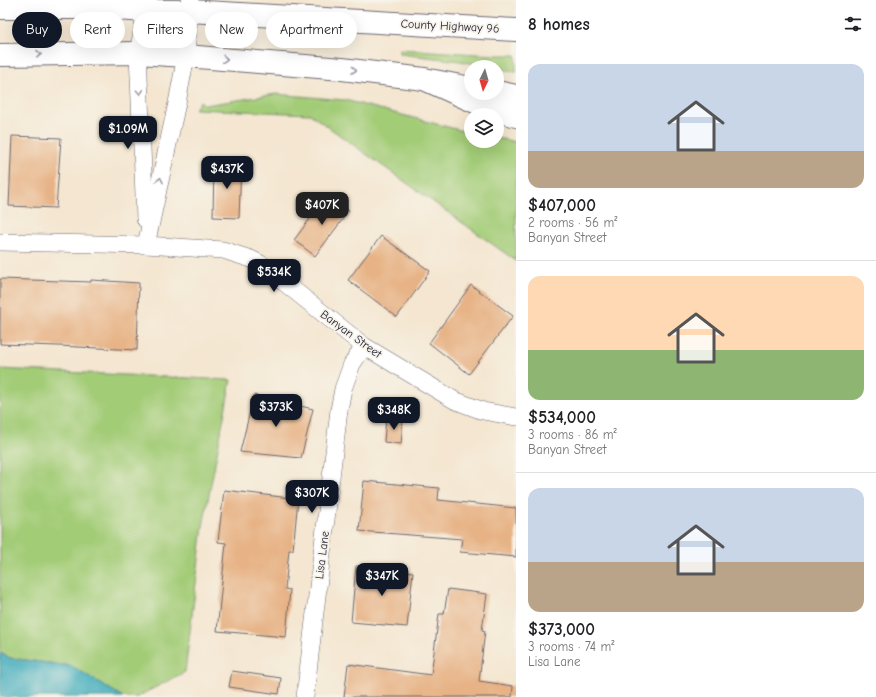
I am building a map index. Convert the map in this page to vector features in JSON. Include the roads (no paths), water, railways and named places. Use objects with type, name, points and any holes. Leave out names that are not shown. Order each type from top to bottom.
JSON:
[{"type":"main road","name":"County Highway 96","points":[[0,8],[102,8],[190,5],[516,30]]},
{"type":"main road","points":[[0,55],[138,53],[186,56],[342,69],[424,79],[464,87]]},
{"type":"main road","points":[[424,79],[493,110],[516,116]]},
{"type":"main road","points":[[504,93],[516,96]]},
{"type":"street","points":[[146,245],[186,56],[190,5]]},
{"type":"street","points":[[146,245],[138,53],[147,6]]},
{"type":"street","name":"Banyan Street","points":[[0,242],[146,245],[223,250],[250,259],[261,264],[364,346],[454,400],[483,411],[516,417]]},
{"type":"street","name":"Lisa Lane","points":[[305,697],[339,410],[343,389],[352,364],[364,346]]},
{"type":"water","points":[[0,653],[10,658],[72,666],[123,697],[0,697]]}]
